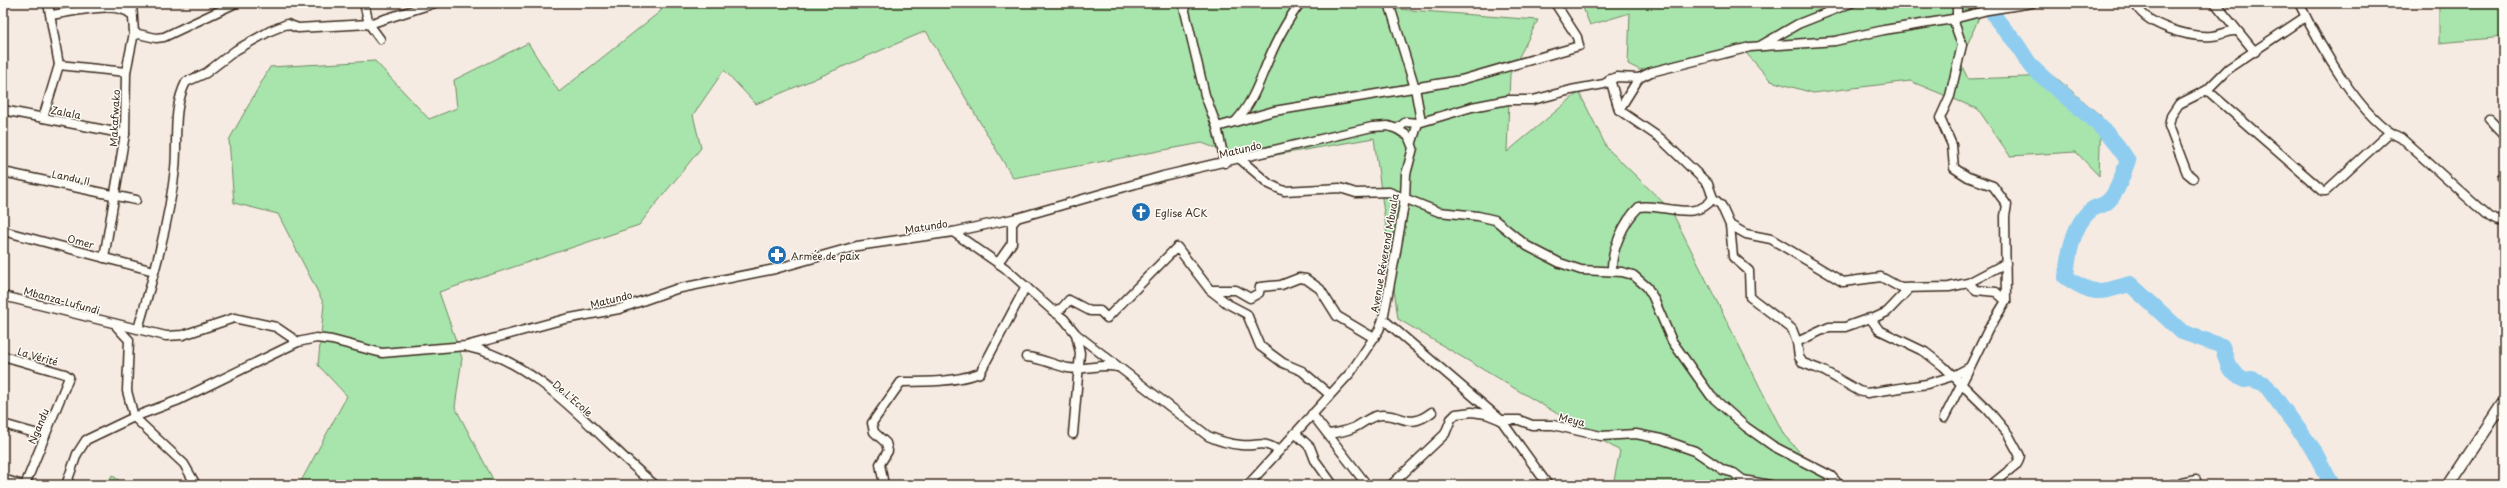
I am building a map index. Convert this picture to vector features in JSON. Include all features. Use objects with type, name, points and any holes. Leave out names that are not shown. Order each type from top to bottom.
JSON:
[{"type":"street","points":[[43,118],[59,65],[52,15],[48,3]]},
{"type":"street","name":"Makafwako","points":[[104,258],[125,134],[126,72],[134,32],[132,3]]},
{"type":"street","points":[[134,32],[156,38],[164,37],[220,6],[236,3]]},
{"type":"street","points":[[364,3],[369,24],[380,39]]},
{"type":"street","points":[[138,330],[154,271],[170,198],[175,168],[175,130],[186,82],[206,73],[236,50],[270,31],[287,24],[298,28],[369,24],[435,3]]},
{"type":"street","points":[[1187,3],[1184,7],[1205,95],[1218,127],[1225,163]]},
{"type":"street","points":[[1235,122],[1245,111],[1255,94],[1275,45],[1300,3]]},
{"type":"street","points":[[1390,3],[1415,88],[1420,122]]},
{"type":"street","points":[[1218,127],[1311,104],[1460,80],[1557,50],[1576,48],[1579,46],[1577,37],[1555,3]]},
{"type":"street","points":[[1760,46],[1798,24],[1852,3]]},
{"type":"street","points":[[1944,418],[1988,330],[2006,302],[2005,216],[2007,205],[1993,186],[1968,177],[1954,168],[1952,145],[1940,118],[1950,96],[1962,46],[1955,19],[1957,5],[1954,3]]},
{"type":"street","points":[[1619,110],[1638,78],[1651,72],[1760,46],[1835,41],[1884,30],[1955,19],[1992,9],[2032,3]]},
{"type":"street","points":[[2135,3],[2144,16],[2170,29],[2211,37],[2229,30],[2236,31]]},
{"type":"street","points":[[2215,3],[2236,31],[2255,52]]},
{"type":"street","points":[[2299,3],[2339,75],[2388,133],[2402,138],[2489,217],[2498,221],[2504,220]]},
{"type":"street","points":[[52,15],[114,7],[127,10],[132,15]]},
{"type":"street","points":[[2192,178],[2187,173],[2170,132],[2170,121],[2180,104],[2207,90],[2229,68],[2306,17]]},
{"type":"street","points":[[59,65],[126,72]]},
{"type":"street","name":"Matundo","points":[[66,485],[78,454],[86,440],[134,417],[179,400],[236,370],[298,342],[316,338],[332,340],[374,353],[432,350],[466,346],[565,319],[619,309],[676,289],[775,269],[857,246],[953,232],[1017,218],[1163,176],[1225,163],[1372,127],[1388,126],[1397,129],[1406,122],[1420,122],[1472,107],[1508,100],[1533,100],[1571,90],[1604,84],[1610,79],[1616,77],[1638,78]]},
{"type":"street","points":[[1610,79],[1619,110],[1660,138],[1708,184],[1713,198],[1721,205],[1730,225],[1733,257],[1749,271],[1750,297],[1792,329],[1797,342],[1799,357],[1806,365],[1824,371],[1859,391],[1876,392],[1926,384],[1953,376],[1970,366]]},
{"type":"street","points":[[2207,90],[2323,191],[2326,191],[2331,187],[2388,133]]},
{"type":"street","name":"Zalala","points":[[3,110],[125,134]]},
{"type":"street","points":[[2489,119],[2504,135]]},
{"type":"street","name":"Avenue Réverend Mbuala","points":[[1248,485],[1358,363],[1374,338],[1383,319],[1405,198],[1406,174],[1413,148],[1412,142],[1420,122]]},
{"type":"street","points":[[1397,129],[1402,130],[1412,142]]},
{"type":"street","points":[[1240,159],[1269,184],[1284,191],[1340,188],[1356,193],[1383,191],[1439,212],[1478,216],[1495,220],[1527,246],[1560,263],[1581,270],[1612,271],[1633,275],[1647,287],[1660,309],[1679,352],[1711,396],[1722,407],[1773,446],[1825,473],[1839,485]]},
{"type":"street","name":"Landu II","points":[[3,172],[115,197],[136,200]]},
{"type":"street","points":[[1612,271],[1614,250],[1629,220],[1639,207],[1691,210],[1703,208],[1713,198]]},
{"type":"street","points":[[998,263],[1012,243],[1012,224],[1017,218]]},
{"type":"street","points":[[1730,225],[1746,234],[1771,239],[1836,280],[1849,283],[1880,277],[1901,288],[1949,287],[1968,283],[2006,263]]},
{"type":"street","name":"Omer","points":[[3,231],[154,271]]},
{"type":"street","points":[[953,232],[998,263],[1064,319],[1076,334],[1208,436],[1220,442],[1240,445],[1270,444],[1279,451]]},
{"type":"street","points":[[1053,311],[1062,308],[1069,300],[1090,311],[1100,311],[1107,318],[1177,247],[1210,290],[1228,304],[1247,314],[1260,346],[1284,363],[1302,371],[1329,394]]},
{"type":"street","points":[[1210,290],[1236,290],[1250,298],[1259,293],[1260,287],[1281,285],[1299,278],[1306,279],[1320,289],[1337,316],[1374,338]]},
{"type":"street","points":[[1968,283],[1976,290],[1996,292],[2006,302]]},
{"type":"street","points":[[884,485],[880,464],[888,451],[886,443],[874,432],[872,423],[885,402],[901,382],[944,381],[964,378],[980,373],[1026,286]]},
{"type":"street","points":[[1797,342],[1829,327],[1845,327],[1857,321],[1872,319],[1887,312],[1910,288]]},
{"type":"street","name":"Mbanza-Lufundi","points":[[3,296],[153,335],[174,336],[225,319],[242,319],[276,327],[298,342]]},
{"type":"street","points":[[1383,319],[1501,420],[1548,485]]},
{"type":"street","points":[[1872,319],[1879,330],[1925,352],[1953,376],[1988,410],[2008,434],[2020,456],[2017,464],[1991,485]]},
{"type":"street","points":[[115,325],[130,340],[127,391],[134,417],[184,464],[196,485]]},
{"type":"street","points":[[1073,434],[1080,353],[1076,334]]},
{"type":"street","name":"De L'Ecole","points":[[466,346],[478,349],[502,360],[541,384],[655,485]]},
{"type":"street","name":"La Vérité","points":[[3,356],[68,375]]},
{"type":"street","points":[[1026,358],[1037,358],[1068,368],[1108,365],[1118,367]]},
{"type":"street","name":"Ngandu","points":[[23,485],[69,379],[68,375]]},
{"type":"street","points":[[2449,485],[2504,402]]},
{"type":"street","points":[[1329,434],[1354,428],[1370,417],[1382,415],[1410,422],[1420,421],[1432,412]]},
{"type":"street","name":"Meya","points":[[1391,485],[1445,434],[1449,422],[1456,414],[1472,412],[1486,414],[1501,420],[1519,420],[1538,426],[1553,425],[1601,436],[1636,434],[1661,439],[1694,451],[1723,470],[1734,473],[1743,480],[1770,485]]},
{"type":"street","points":[[1312,414],[1367,485]]},
{"type":"street","points":[[3,424],[45,436]]},
{"type":"street","points":[[1295,433],[1310,447],[1315,460],[1333,485]]},
{"type":"street","points":[[3,479],[23,485]]},
{"type":"street","points":[[2171,485],[2196,480]]},
{"type":"green space","points":[[660,3],[1320,3],[1538,20],[1510,74],[1507,152],[1579,92],[1607,148],[1671,210],[1784,435],[1830,485],[1613,485],[1620,451],[1398,319],[1374,138],[1247,160],[1202,143],[1013,178],[926,31],[756,104],[724,70],[693,115],[701,148],[639,225],[439,292],[462,358],[455,407],[496,485],[299,485],[347,396],[318,365],[324,304],[278,214],[234,203],[229,140],[270,67],[375,61],[429,119],[457,108],[454,80],[528,43],[559,92],[662,10]]},
{"type":"green space","points":[[1581,3],[1985,3],[1960,62],[1968,79],[2054,76],[2101,116],[2099,176],[2076,152],[2010,156],[1978,109],[1910,81],[1813,93],[1771,81],[1739,45],[1640,70],[1628,64],[1630,13],[1590,25]]},
{"type":"green space","points":[[2439,3],[2504,3],[2504,37],[2439,43]]},
{"type":"green space","points":[[112,475],[125,485],[107,485]]},
{"type":"waterway","points":[[1989,3],[1996,18],[2032,67],[2097,123],[2128,161],[2117,188],[2111,198],[2105,203],[2091,210],[2080,223],[2072,240],[2066,277],[2083,287],[2096,291],[2103,291],[2130,284],[2182,332],[2222,346],[2229,368],[2244,380],[2252,379],[2265,384],[2313,449],[2332,485]]},
{"type":"place","name":"Eglise ACK","points":[[1141,212]]},
{"type":"place","name":"Armée de paix","points":[[777,255]]}]
